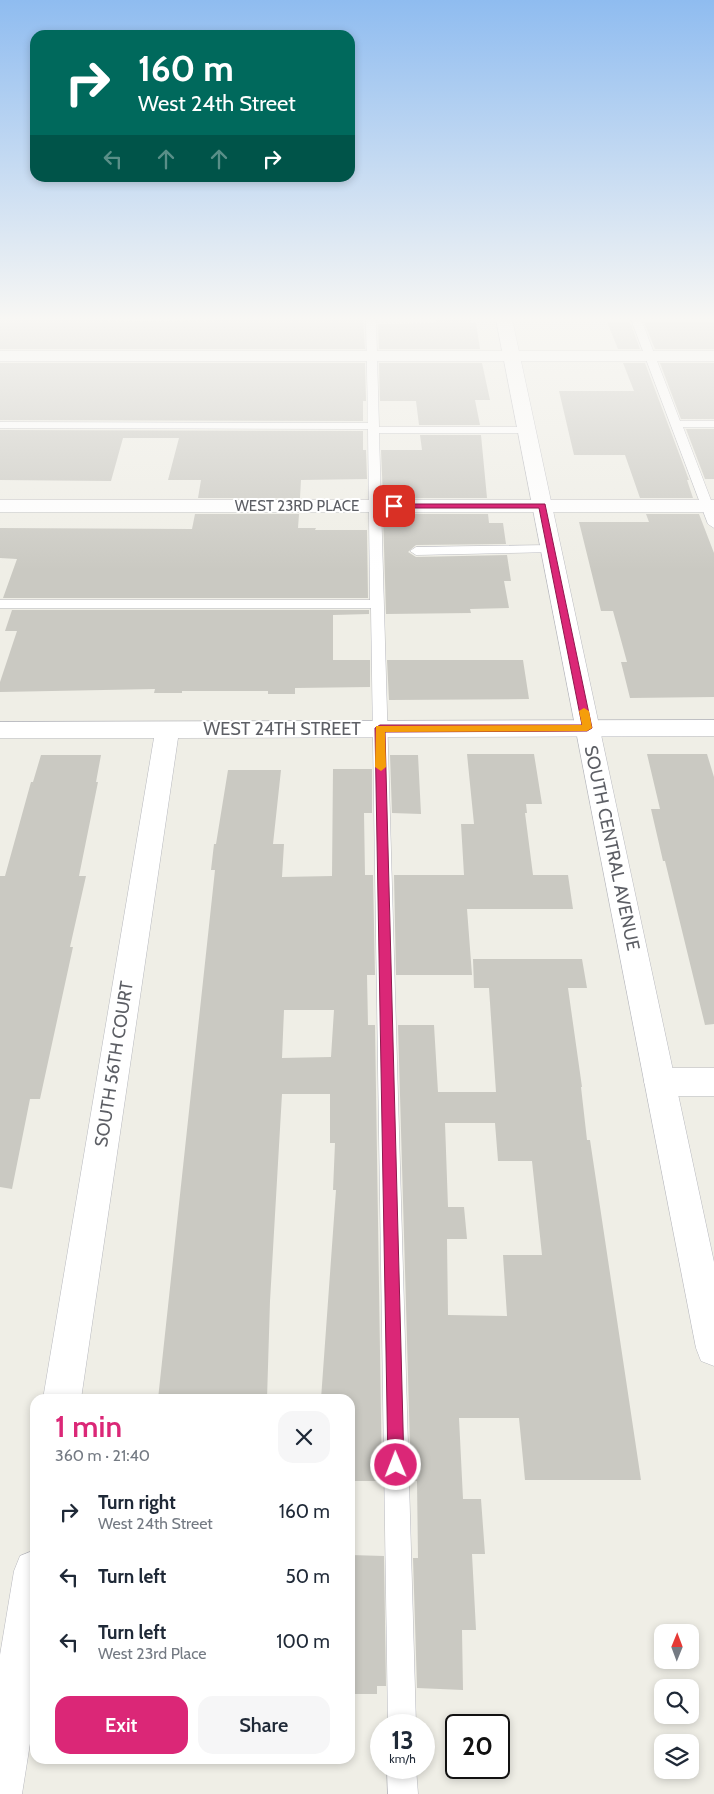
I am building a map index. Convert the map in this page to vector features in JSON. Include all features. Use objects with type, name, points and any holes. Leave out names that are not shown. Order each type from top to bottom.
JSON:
[{"type":"street","name":"SOUTH CENTRAL AVENUE","points":[[521,403],[714,1348]]},
{"type":"street","name":"WEST 23RD PLACE","points":[[0,506],[711,506]]},
{"type":"street","name":"WEST 24TH STREET","points":[[0,730],[714,728]]},
{"type":"street","name":"SOUTH 56TH COURT","points":[[63,1394],[167,729]]},
{"type":"street","points":[[660,1082],[714,1082]]},
{"type":"street","points":[[0,1792],[30,1603]]},
{"type":"lane","points":[[372,403],[402,1714]]},
{"type":"lane","points":[[668,403],[711,506],[714,524]]},
{"type":"lane","points":[[676,424],[714,424]]},
{"type":"lane","points":[[0,425],[527,430]]},
{"type":"lane","points":[[416,551],[551,549]]},
{"type":"lane","points":[[0,604],[377,604]]},
{"type":"lane","points":[[402,1779],[403,1794]]},
{"type":"building","points":[[0,403],[363,403],[363,421],[0,420]]},
{"type":"building","points":[[416,403],[476,403],[480,425],[419,425]]},
{"type":"building","points":[[562,403],[660,403],[689,480],[687,480],[693,498],[640,498],[625,455],[574,455]]},
{"type":"building","points":[[675,403],[714,403],[714,419],[681,419]]},
{"type":"building","points":[[686,429],[714,429],[714,479],[705,479]]},
{"type":"building","points":[[0,430],[363,431],[363,450],[366,450],[367,479],[301,480],[300,498],[198,498],[201,480],[168,480],[179,438],[123,438],[111,481],[0,480]]},
{"type":"building","points":[[420,435],[481,435],[487,498],[383,498],[381,450],[422,450]]},
{"type":"building","points":[[195,514],[299,514],[298,528],[316,528],[315,530],[367,530],[368,598],[3,598],[17,559],[0,558],[0,528],[192,529]]},
{"type":"building","points":[[383,514],[488,514],[489,523],[503,523],[506,544],[416,545],[408,552],[416,557],[507,555],[511,581],[504,581],[509,608],[470,609],[471,613],[386,614]]},
{"type":"building","points":[[646,514],[699,514],[714,553],[714,697],[630,698],[621,662],[627,662],[613,611],[601,611],[579,522],[649,522]]},
{"type":"building","points":[[12,610],[369,610],[369,614],[333,615],[333,660],[370,660],[370,687],[295,688],[295,694],[268,694],[268,691],[182,691],[182,693],[154,693],[155,689],[0,692],[0,682],[17,631],[5,631]]},
{"type":"building","points":[[387,660],[523,660],[529,699],[389,700]]},
{"type":"building","points":[[467,754],[534,754],[542,804],[526,804],[527,813],[525,813],[533,875],[568,875],[573,909],[467,909],[472,975],[396,975],[394,875],[464,875],[461,824],[474,824]]},
{"type":"building","points":[[647,754],[707,754],[714,777],[714,1024],[705,1025],[665,861],[663,861],[651,809],[660,809]]},
{"type":"building","points":[[41,755],[101,755],[96,782],[98,782],[79,876],[86,876],[70,947],[73,947],[40,1099],[30,1099],[12,1189],[0,1187],[0,876],[5,876],[31,782],[33,782]]},
{"type":"building","points":[[390,755],[418,755],[421,814],[392,813]]},
{"type":"building","points":[[333,769],[372,769],[372,813],[364,813],[365,875],[373,875],[375,975],[367,975],[368,1025],[375,1025],[382,1481],[355,1481],[355,1394],[321,1394],[336,1190],[333,1190],[335,1143],[330,1143],[330,1094],[282,1094],[270,1301],[267,1394],[159,1394],[215,870],[211,870],[228,770],[281,770],[273,844],[284,844],[282,877],[332,876]],"holes":[[[284,1010],[334,1010],[331,1057],[282,1058]]]},
{"type":"building","points":[[473,959],[582,959],[587,988],[568,988],[582,1087],[587,1140],[590,1140],[641,1480],[525,1480],[519,1418],[459,1418],[463,1499],[481,1499],[485,1554],[472,1554],[476,1630],[462,1630],[463,1690],[417,1688],[413,1558],[418,1558],[417,1481],[411,1481],[398,1025],[434,1025],[438,1092],[496,1092],[489,988],[474,988]],"holes":[[[445,1123],[495,1123],[498,1161],[532,1161],[542,1255],[503,1255],[507,1316],[448,1315],[447,1239],[467,1239],[464,1207],[448,1207]]]},
{"type":"building","points":[[355,1555],[384,1556],[386,1686],[377,1686],[377,1694],[355,1694]]},
{"type":"slow traffic","points":[[381,767],[380,728],[587,728],[584,711]]},
{"type":"route","points":[[394,506],[542,506],[587,728],[380,728],[396,1465]]}]
